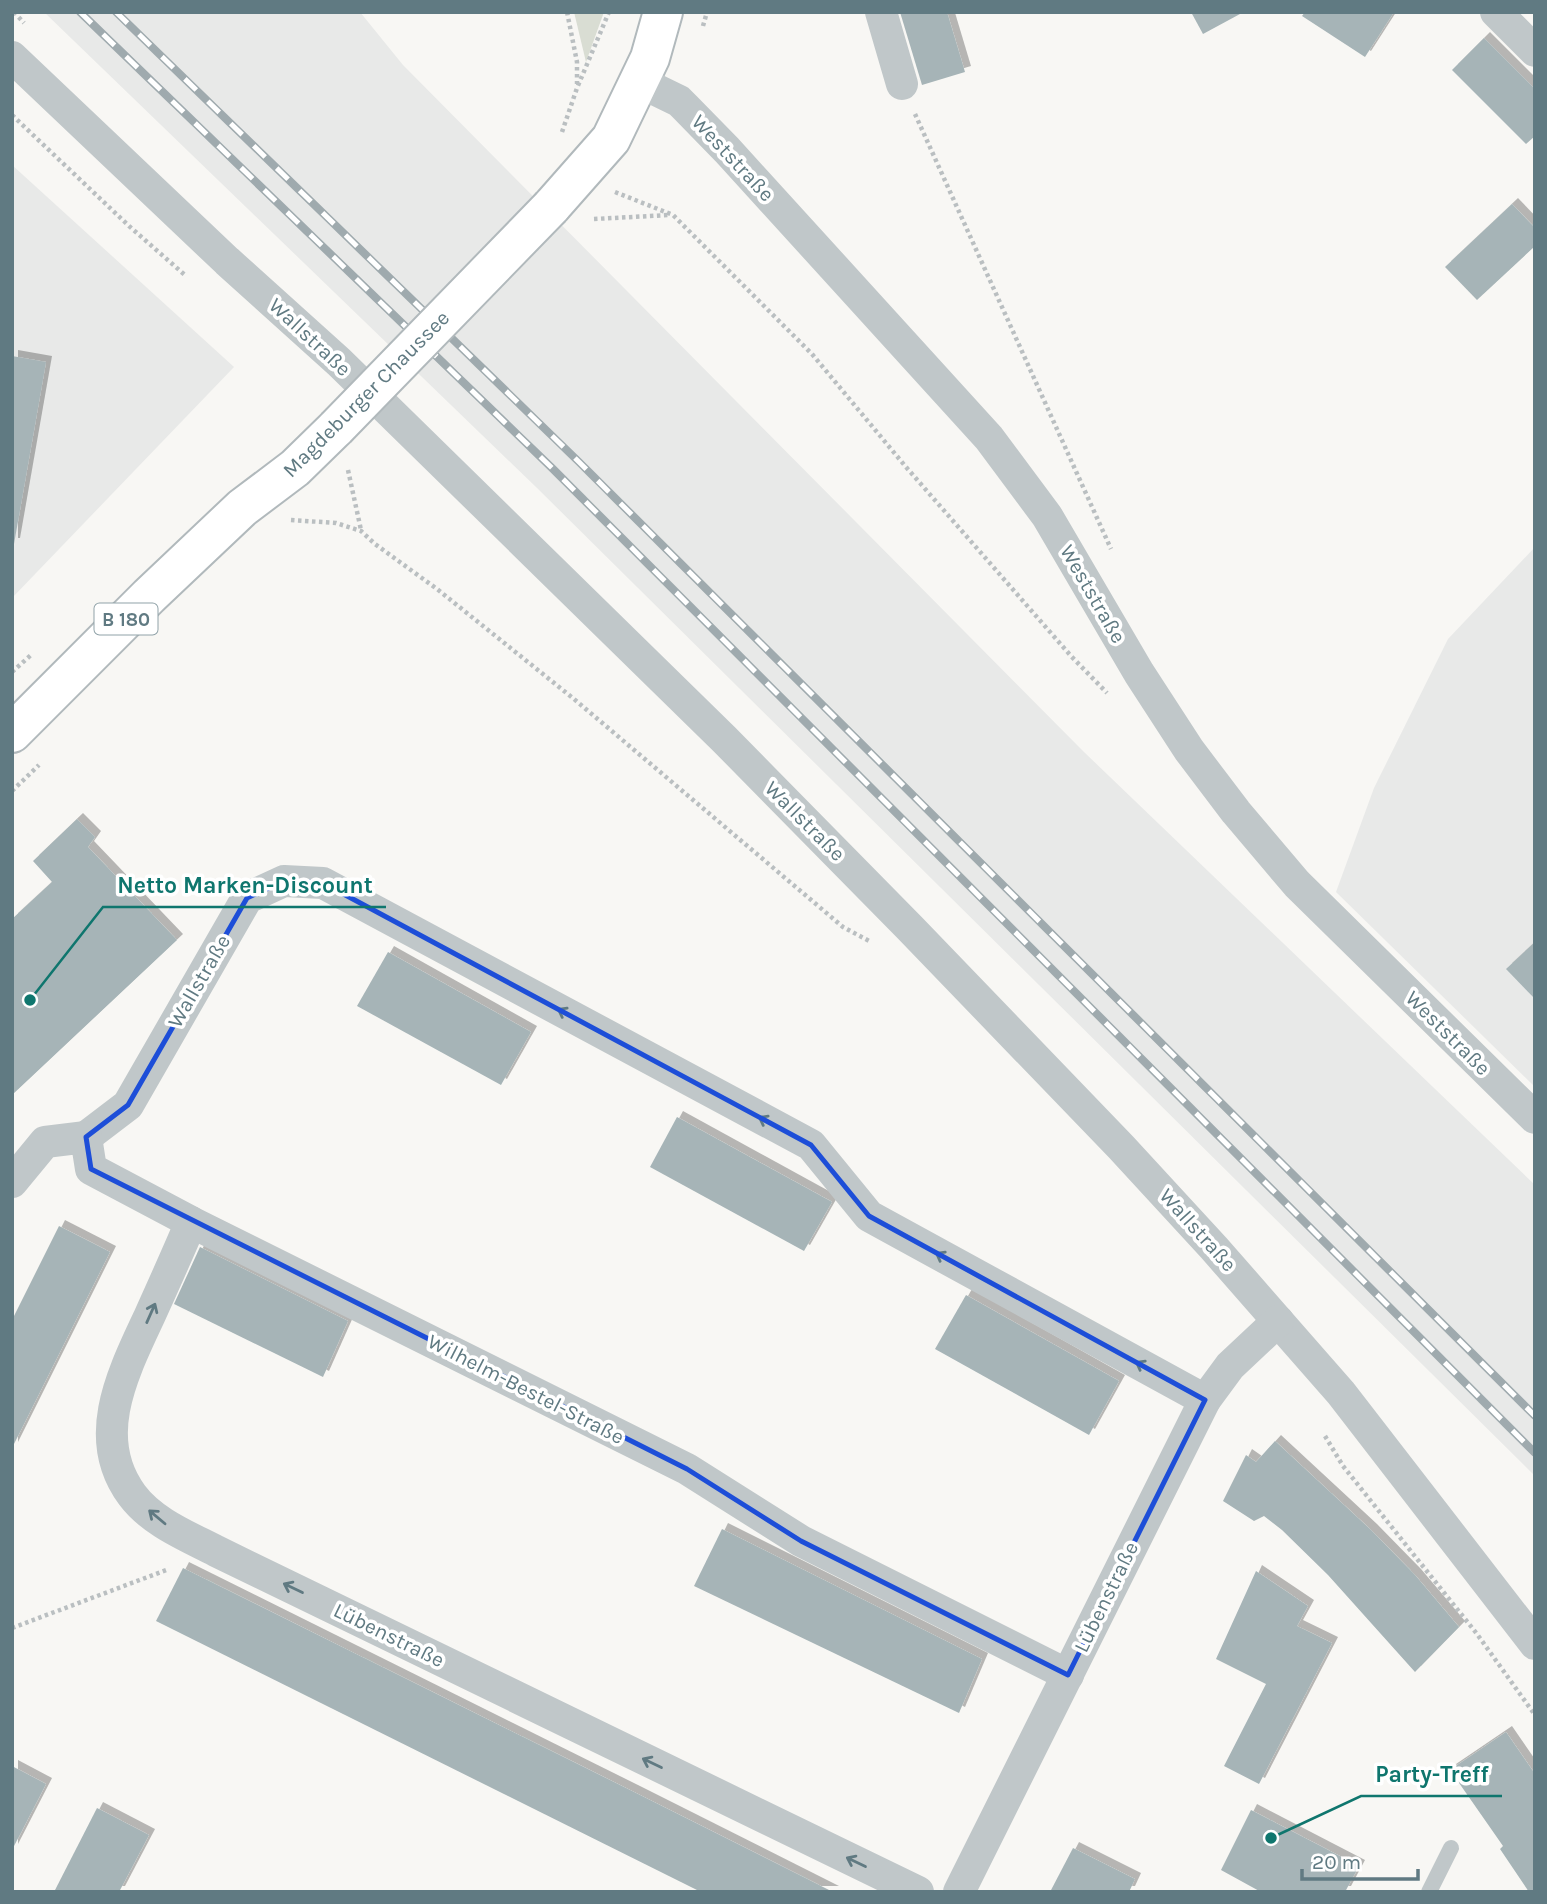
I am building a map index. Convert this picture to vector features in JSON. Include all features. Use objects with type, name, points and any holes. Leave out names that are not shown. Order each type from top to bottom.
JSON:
[{"type":"main road","name":"Magdeburger Chaussee","points":[[12,733],[243,508],[295,468],[341,444],[611,138],[650,58],[663,12]]},
{"type":"street","points":[[881,12],[902,84]]},
{"type":"street","points":[[1496,12],[1535,51]]},
{"type":"street","name":"Wallstraße","points":[[12,57],[217,252],[339,362],[724,739],[1121,1147],[1341,1393],[1535,1644]]},
{"type":"street","name":"Weststraße","points":[[640,82],[679,101],[714,136],[989,438],[1047,516],[1139,673],[1189,750],[1236,812],[1297,884],[1535,1118]]},
{"type":"street","name":"Wallstraße","points":[[86,1137],[128,1105],[247,898],[284,881],[323,883],[811,1145],[869,1216],[1205,1400]]},
{"type":"street","points":[[12,1182],[45,1142],[86,1137]]},
{"type":"street","name":"Wilhelm-Bestel-Straße","points":[[86,1137],[91,1169],[191,1222],[687,1469],[801,1541],[1068,1675]]},
{"type":"street","name":"Lübenstraße","points":[[191,1222],[122,1375],[111,1428],[115,1465],[132,1496],[164,1524],[216,1551],[918,1892]]},
{"type":"street","name":"Lübenstraße","points":[[959,1892],[1205,1400],[1230,1366],[1278,1321]]},
{"type":"lane","points":[[1429,1892],[1451,1848]]},
{"type":"path","points":[[567,12],[577,62],[577,88]]},
{"type":"path","points":[[561,137],[577,88],[609,12]]},
{"type":"path","points":[[902,84],[1113,554]]},
{"type":"path","points":[[12,115],[129,226],[188,277]]},
{"type":"path","points":[[589,165],[617,193],[673,215],[812,354],[915,478],[1071,656],[1115,701]]},
{"type":"path","points":[[590,219],[673,215]]},
{"type":"path","points":[[341,444],[361,531]]},
{"type":"path","points":[[284,520],[307,519],[336,523],[361,531],[575,699],[843,927],[877,945]]},
{"type":"path","points":[[1322,1430],[1343,1466],[1477,1634],[1535,1715]]},
{"type":"path","points":[[12,1628],[216,1551]]},
{"type":"highlighted area","points":[[284,881],[323,883],[811,1145],[869,1216],[1205,1400],[1068,1675],[801,1541],[687,1469],[91,1169],[86,1137],[128,1105],[247,898]]},
{"type":"shaded area","points":[[44,12],[360,12],[403,65],[1084,752],[1535,1185],[1535,1476],[536,487]]},
{"type":"shaded area","points":[[574,12],[604,12],[586,62]]},
{"type":"shaded area","points":[[12,165],[234,367],[12,598]]},
{"type":"shaded area","points":[[1535,547],[1535,1087],[1336,892],[1374,788],[1448,639]]},
{"type":"building","points":[[900,12],[947,12],[965,72],[922,85]]},
{"type":"building","points":[[1191,12],[1239,12],[1240,14],[1203,34]]},
{"type":"building","points":[[1305,12],[1394,12],[1365,57],[1302,16]]},
{"type":"building","points":[[1484,38],[1535,89],[1535,136],[1526,144],[1452,70]]},
{"type":"building","points":[[1512,204],[1535,228],[1535,246],[1477,300],[1445,267]]},
{"type":"building","points":[[12,356],[46,362],[14,544],[12,544]]},
{"type":"building","points":[[77,819],[95,837],[88,847],[177,940],[12,1095],[12,919],[52,882],[33,861]]},
{"type":"building","points":[[1535,942],[1535,999],[1506,969]]},
{"type":"building","points":[[388,952],[531,1032],[501,1085],[357,1006]]},
{"type":"building","points":[[677,1117],[832,1202],[804,1251],[650,1167]]},
{"type":"building","points":[[59,1226],[110,1252],[12,1448],[12,1320]]},
{"type":"building","points":[[200,1247],[348,1321],[323,1377],[174,1304]]},
{"type":"building","points":[[966,1295],[1119,1381],[1089,1435],[935,1349]]},
{"type":"building","points":[[1275,1441],[1371,1530],[1415,1575],[1459,1627],[1415,1672],[1328,1575],[1282,1530],[1264,1516],[1254,1521],[1223,1501],[1246,1455],[1256,1462]]},
{"type":"building","points":[[722,1529],[982,1659],[959,1713],[694,1586]]},
{"type":"building","points":[[183,1568],[833,1892],[701,1892],[156,1621]]},
{"type":"building","points":[[1256,1571],[1308,1606],[1297,1626],[1332,1643],[1259,1784],[1224,1766],[1266,1684],[1216,1659]]},
{"type":"building","points":[[1506,1732],[1535,1774],[1535,1892],[1529,1892],[1500,1849],[1503,1846],[1450,1770]]},
{"type":"building","points":[[12,1766],[46,1784],[12,1850]]},
{"type":"building","points":[[97,1808],[149,1835],[119,1892],[54,1892]]},
{"type":"building","points":[[1251,1810],[1359,1866],[1345,1892],[1261,1892],[1221,1870]]},
{"type":"building","points":[[1073,1848],[1135,1879],[1129,1892],[1050,1892]]},
{"type":"railway","points":[[80,12],[552,468],[1535,1453]]},
{"type":"railway","points":[[116,12],[579,462],[1535,1416]]},
{"type":"place","name":"Netto Marken-Discount","points":[[30,1000]]},
{"type":"place","name":"Party-Treff","points":[[1271,1838]]}]
